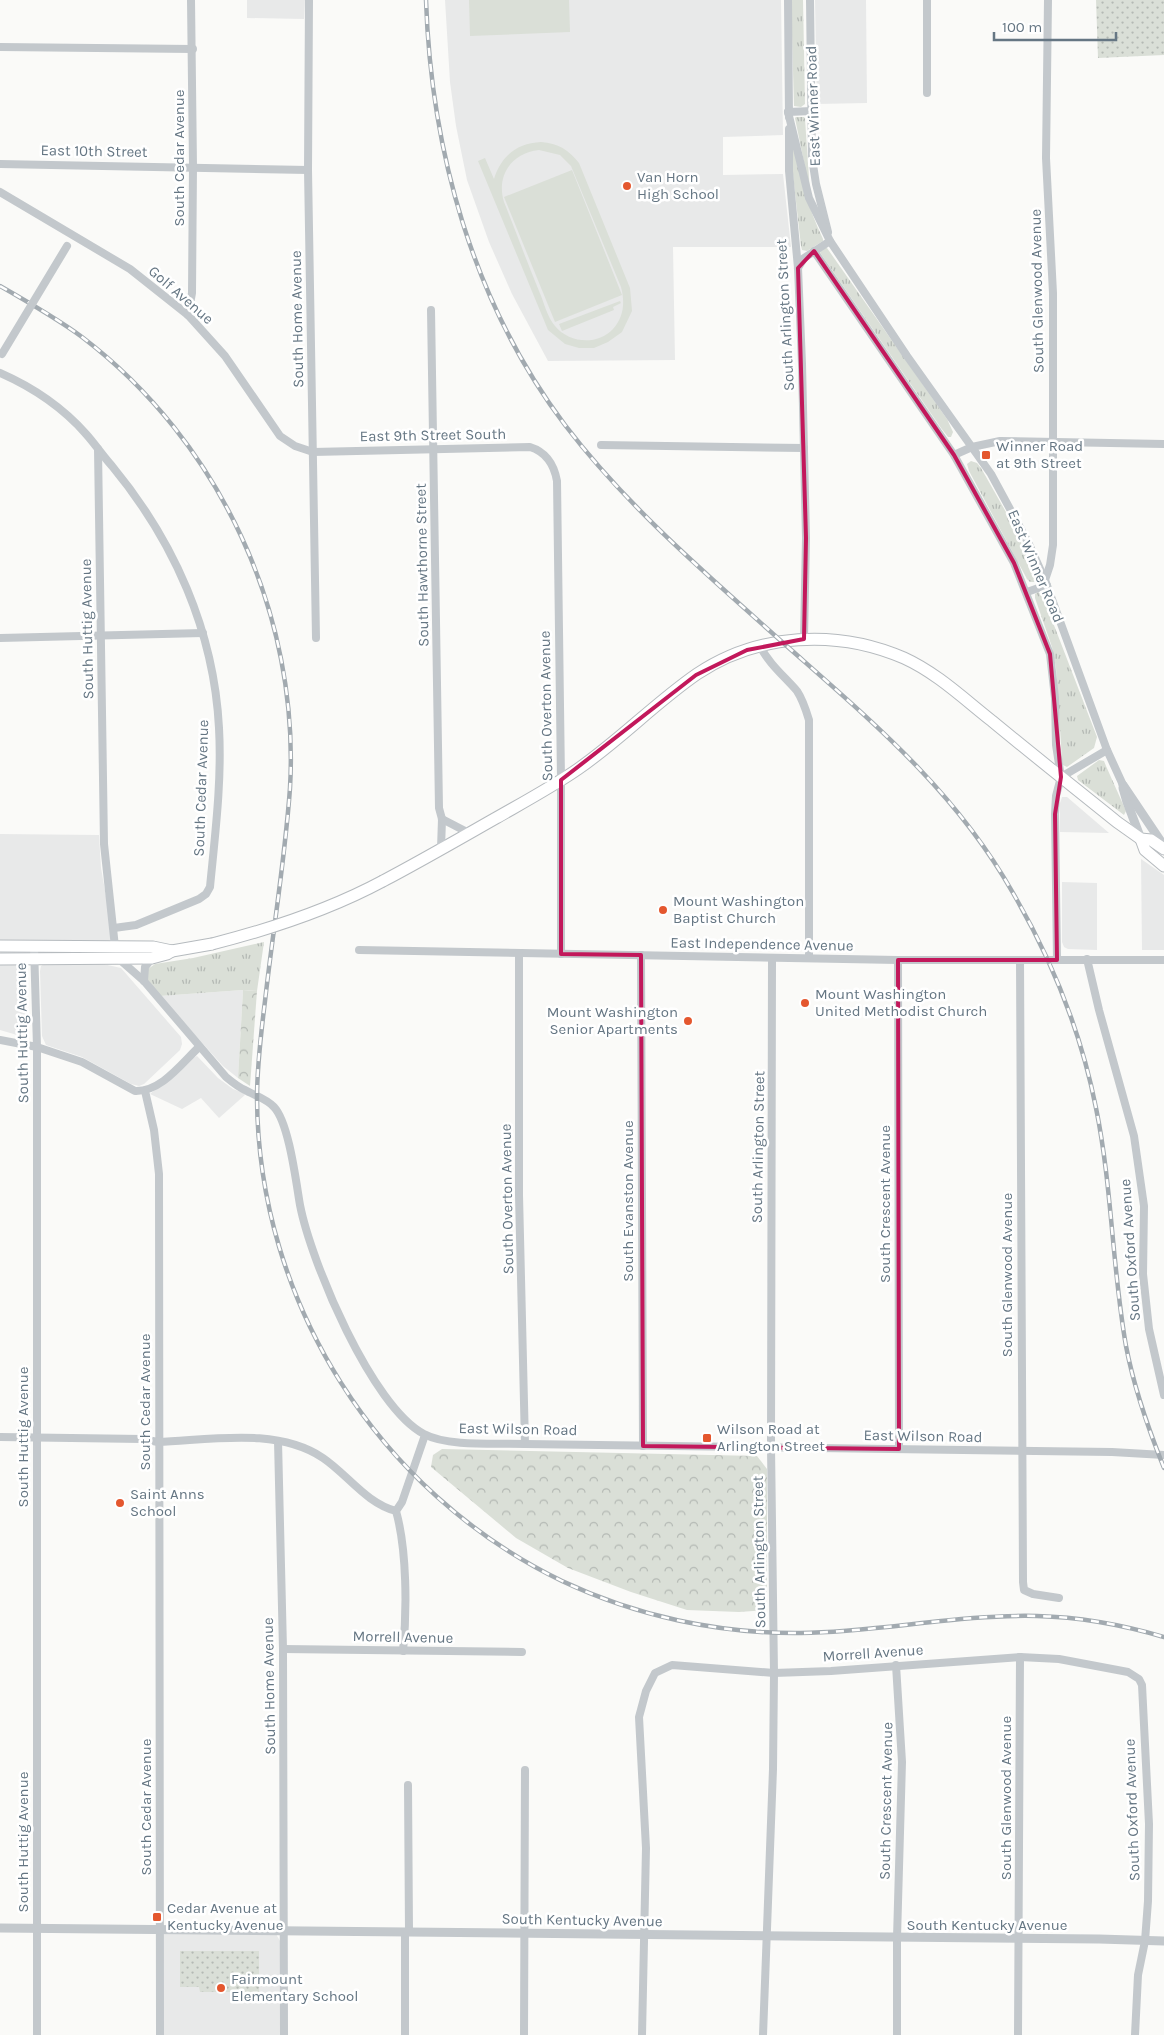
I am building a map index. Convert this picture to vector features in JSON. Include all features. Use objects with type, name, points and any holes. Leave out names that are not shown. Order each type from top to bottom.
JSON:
[{"type":"main road","points":[[0,959],[152,958],[172,951],[212,944],[286,922],[343,901],[442,849],[561,780],[602,751],[696,675],[721,660],[804,633],[863,645],[891,653],[918,665],[954,691],[1140,839],[1152,840],[1164,848]]},
{"type":"main road","name":"East Winner Road","points":[[1140,839],[1144,850],[1164,866]]},
{"type":"main road","points":[[0,946],[153,947],[172,951]]},
{"type":"street","name":"South Cedar Avenue","points":[[188,315],[192,293],[193,49],[191,0]]},
{"type":"street","name":"South Home Avenue","points":[[310,0],[308,170],[316,638]]},
{"type":"street","name":"South Arlington Street","points":[[788,0],[789,171],[798,268],[804,448],[806,538],[804,633]]},
{"type":"street","name":"East Winner Road","points":[[810,0],[812,158],[816,184],[830,241]]},
{"type":"street","points":[[927,0],[927,93]]},
{"type":"street","name":"South Glenwood Avenue","points":[[1046,582],[1052,545],[1053,293],[1046,158],[1048,0]]},
{"type":"street","points":[[0,47],[193,49]]},
{"type":"street","points":[[788,112],[812,111]]},
{"type":"street","name":"East Winner Road","points":[[788,112],[809,198],[830,241],[907,356],[972,446],[1012,508],[1046,582],[1107,750],[1123,785],[1164,848]]},
{"type":"street","name":"East 10th Street","points":[[0,164],[193,166],[308,170]]},
{"type":"street","name":"Golf Avenue","points":[[0,192],[130,269],[188,315],[225,356],[280,436],[295,446],[313,452]]},
{"type":"street","points":[[1,356],[73,235]]},
{"type":"street","points":[[798,268],[804,258],[830,241]]},
{"type":"street","name":"East Winner Road","points":[[814,251],[954,455],[1014,563],[1050,654],[1055,698],[1056,745],[1061,777]]},
{"type":"street","name":"South Hawthorne Street","points":[[431,310],[439,808],[442,819],[442,849]]},
{"type":"street","name":"South Cedar Avenue","points":[[0,373],[20,382],[53,404],[86,434],[131,489],[163,538],[185,582],[204,633],[215,683],[219,729],[217,814],[210,887],[206,894],[199,899],[136,925],[114,928]]},
{"type":"street","points":[[954,455],[972,446],[1000,440],[1164,444]]},
{"type":"street","points":[[601,445],[804,448]]},
{"type":"street","name":"East 9th Street South","points":[[313,452],[530,447],[540,450],[548,459]]},
{"type":"street","name":"South Huttig Avenue","points":[[98,449],[104,844],[114,928]]},
{"type":"street","name":"South Overton Avenue","points":[[548,459],[555,470],[557,481],[561,954]]},
{"type":"street","points":[[1027,592],[1046,582]]},
{"type":"street","points":[[0,638],[204,633]]},
{"type":"street","points":[[760,646],[766,658],[798,693],[805,706],[809,720],[809,958]]},
{"type":"street","points":[[1058,960],[1056,796],[1061,777],[1107,750]]},
{"type":"street","name":"East Winner Road","points":[[1123,785],[1126,802],[1140,839]]},
{"type":"street","points":[[442,819],[469,833]]},
{"type":"street","points":[[114,928],[115,947]]},
{"type":"street","name":"South Huttig Avenue","points":[[34,946],[37,1047],[37,2035]]},
{"type":"street","name":"East Independence Avenue","points":[[359,950],[898,960],[1164,960]]},
{"type":"street","name":"South Overton Avenue","points":[[519,954],[520,1195],[525,1444]]},
{"type":"street","name":"South Evanston Avenue","points":[[641,955],[643,1446]]},
{"type":"street","points":[[144,981],[145,966],[152,958]]},
{"type":"street","name":"South Arlington Street","points":[[763,2035],[768,1936],[774,1673],[771,1447],[772,958]]},
{"type":"street","name":"East Wilson Road","points":[[119,959],[144,981],[226,1077],[242,1089],[274,1106],[279,1114],[288,1144],[303,1218],[323,1279],[341,1319],[366,1366],[397,1412],[410,1426],[425,1435],[452,1441],[525,1444],[1021,1451],[1164,1455]]},
{"type":"street","name":"South Crescent Avenue","points":[[898,960],[899,1449]]},
{"type":"street","name":"South Glenwood Avenue","points":[[1020,960],[1022,1582],[1024,1590],[1033,1594],[1059,1598]]},
{"type":"street","name":"South Oxford Avenue","points":[[1087,960],[1134,1136],[1144,1206],[1143,1274],[1149,1329],[1164,1395]]},
{"type":"street","points":[[0,1040],[37,1047],[82,1062],[135,1091],[145,1091],[159,1084],[199,1047]]},
{"type":"street","name":"South Cedar Avenue","points":[[145,1091],[154,1130],[159,1174],[160,2035]]},
{"type":"street","points":[[403,1651],[404,1574],[400,1525],[396,1511],[402,1502],[425,1435]]},
{"type":"street","points":[[0,1437],[142,1439],[158,1442],[251,1438],[296,1444],[323,1458],[374,1501],[387,1509],[396,1511]]},
{"type":"street","name":"South Home Avenue","points":[[278,1441],[283,1649],[284,2035]]},
{"type":"street","name":"Morrell Avenue","points":[[283,1649],[522,1652]]},
{"type":"street","name":"South Glenwood Avenue","points":[[1018,2035],[1020,1657]]},
{"type":"street","name":"Morrell Avenue","points":[[644,1934],[646,1848],[639,1717],[651,1678],[655,1673],[668,1666],[686,1665],[774,1673],[831,1671],[1020,1657],[1059,1659],[1107,1667],[1128,1672],[1139,1679]]},
{"type":"street","name":"South Crescent Avenue","points":[[896,1665],[902,1762],[897,1938],[897,2035]]},
{"type":"street","name":"South Oxford Avenue","points":[[1135,2035],[1138,1976],[1145,1941],[1148,1901],[1149,1824],[1142,1685],[1139,1679]]},
{"type":"street","points":[[524,2035],[525,1770]]},
{"type":"street","points":[[405,2035],[408,1785]]},
{"type":"street","name":"South Kentucky Avenue","points":[[0,1928],[1164,1941]]},
{"type":"street","points":[[642,2035],[644,1934]]},
{"type":"highlighted area","points":[[814,251],[954,455],[1014,563],[1050,654],[1061,777],[1055,814],[1057,960],[898,960],[899,1449],[643,1446],[641,955],[561,954],[561,780],[696,675],[747,650],[804,639],[806,538],[798,268]]},
{"type":"shaded area","points":[[247,0],[305,0],[304,19],[247,18]]},
{"type":"shaded area","name":"Van Horn High School","points":[[445,0],[781,0],[783,135],[723,137],[723,175],[783,174],[791,247],[673,247],[675,360],[548,361],[512,294],[489,242],[467,180],[456,126],[450,82]]},
{"type":"shaded area","points":[[815,0],[866,0],[867,103],[817,104]]},
{"type":"shaded area","points":[[1062,797],[1067,797],[1109,833],[1060,832],[1060,803]]},
{"type":"shaded area","points":[[0,834],[99,835],[101,868],[109,913],[111,939],[106,943],[0,941]]},
{"type":"shaded area","points":[[1141,859],[1164,875],[1164,950],[1142,950]]},
{"type":"shaded area","points":[[1062,882],[1097,883],[1097,950],[1068,949],[1064,947],[1062,942]]},
{"type":"shaded area","points":[[0,962],[21,962],[26,968],[27,1029],[21,1034],[17,1035],[0,1030]]},
{"type":"shaded area","points":[[46,963],[103,964],[121,968],[181,1037],[182,1044],[180,1050],[144,1084],[139,1086],[131,1084],[82,1057],[46,1045],[42,1036],[40,971],[41,966]]},
{"type":"shaded area","points":[[243,990],[238,1078],[223,1066],[160,996]]},
{"type":"shaded area","points":[[197,1056],[218,1078],[233,1089],[246,1094],[219,1118],[201,1098],[182,1109],[150,1094]]},
{"type":"shaded area","name":"Fairmount Elementary School","points":[[162,1932],[276,1934],[280,1941],[280,2035],[162,2035]]},
{"type":"green space","points":[[469,0],[569,0],[570,32],[470,36]]},
{"type":"green space","points":[[791,0],[803,0],[805,104],[801,107],[794,106]]},
{"type":"green space","points":[[1096,0],[1164,0],[1164,55],[1098,58]]},
{"type":"green space","points":[[804,117],[805,119],[810,192],[795,118]]},
{"type":"green space","points":[[792,138],[804,190],[823,239],[823,241],[807,251],[802,250],[801,246],[793,175]]},
{"type":"green space","points":[[541,142],[558,146],[571,154],[579,163],[630,288],[632,311],[622,332],[608,342],[594,348],[579,348],[565,344],[548,330],[478,161],[485,158],[494,179],[501,164],[511,152],[532,143]],"holes":[[[539,150],[560,155],[571,166],[621,287],[623,309],[617,324],[606,334],[591,340],[575,339],[568,336],[561,332],[552,322],[504,202],[502,192],[502,183],[508,167],[521,156]]]},
{"type":"green space","points":[[572,170],[622,295],[555,322],[504,197]]},
{"type":"green space","points":[[827,248],[947,419],[953,432],[951,437],[948,437],[941,428],[821,254],[820,252]]},
{"type":"green space","points":[[620,301],[621,303],[613,307],[614,310],[562,331],[559,324]]},
{"type":"green space","points":[[971,461],[977,463],[981,468],[1015,528],[1035,576],[1035,582],[1030,582],[1027,579],[969,471],[967,464]]},
{"type":"green space","points":[[1038,592],[1042,594],[1097,737],[1094,748],[1067,767],[1063,765],[1062,760],[1056,668],[1052,647],[1035,598],[1035,594]]},
{"type":"green space","points":[[1099,760],[1104,761],[1126,811],[1124,815],[1078,780],[1077,776]]},
{"type":"green space","points":[[264,942],[257,991],[243,990],[160,996],[145,976],[148,969],[155,964],[193,958]]},
{"type":"green space","points":[[243,990],[257,991],[250,1086],[238,1078]]},
{"type":"green space","points":[[442,1449],[757,1456],[767,1469],[767,1610],[739,1612],[687,1610],[631,1592],[568,1568],[516,1538],[431,1467],[433,1455]]},
{"type":"green space","points":[[180,1951],[259,1951],[259,1992],[200,1992],[199,1987],[180,1987]]},
{"type":"railway","points":[[426,0],[430,57],[437,113],[448,169],[463,223],[482,277],[505,328],[533,378],[565,425],[590,456],[643,514],[701,569],[883,732],[940,791],[991,857],[1027,918],[1064,997],[1090,1080],[1101,1137],[1126,1346],[1142,1408],[1164,1468]]},
{"type":"railway","points":[[0,286],[82,337],[131,379],[174,427],[211,480],[242,537],[265,597],[281,659],[290,723],[290,788],[258,1062],[257,1098],[263,1174],[279,1247],[305,1317],[341,1383],[385,1443],[437,1497],[496,1543],[562,1581],[619,1604],[649,1613],[709,1626],[739,1630],[801,1633],[860,1630],[948,1620],[1037,1616],[1101,1622],[1164,1637]]},
{"type":"place","name":"Van Horn High School","points":[[627,186]]},
{"type":"place","name":"Winner Road at 9th Street","points":[[986,455]]},
{"type":"place","name":"Mount Washington Baptist Church","points":[[663,910]]},
{"type":"place","name":"Mount Washington United Methodist Church","points":[[805,1003]]},
{"type":"place","name":"Mount Washington Senior Apartments","points":[[688,1021]]},
{"type":"place","name":"Wilson Road at Arlington Street","points":[[707,1438]]},
{"type":"place","name":"Saint Anns School","points":[[120,1503]]},
{"type":"place","name":"Cedar Avenue at Kentucky Avenue","points":[[157,1917]]},
{"type":"place","name":"Fairmount Elementary School","points":[[221,1988]]}]
